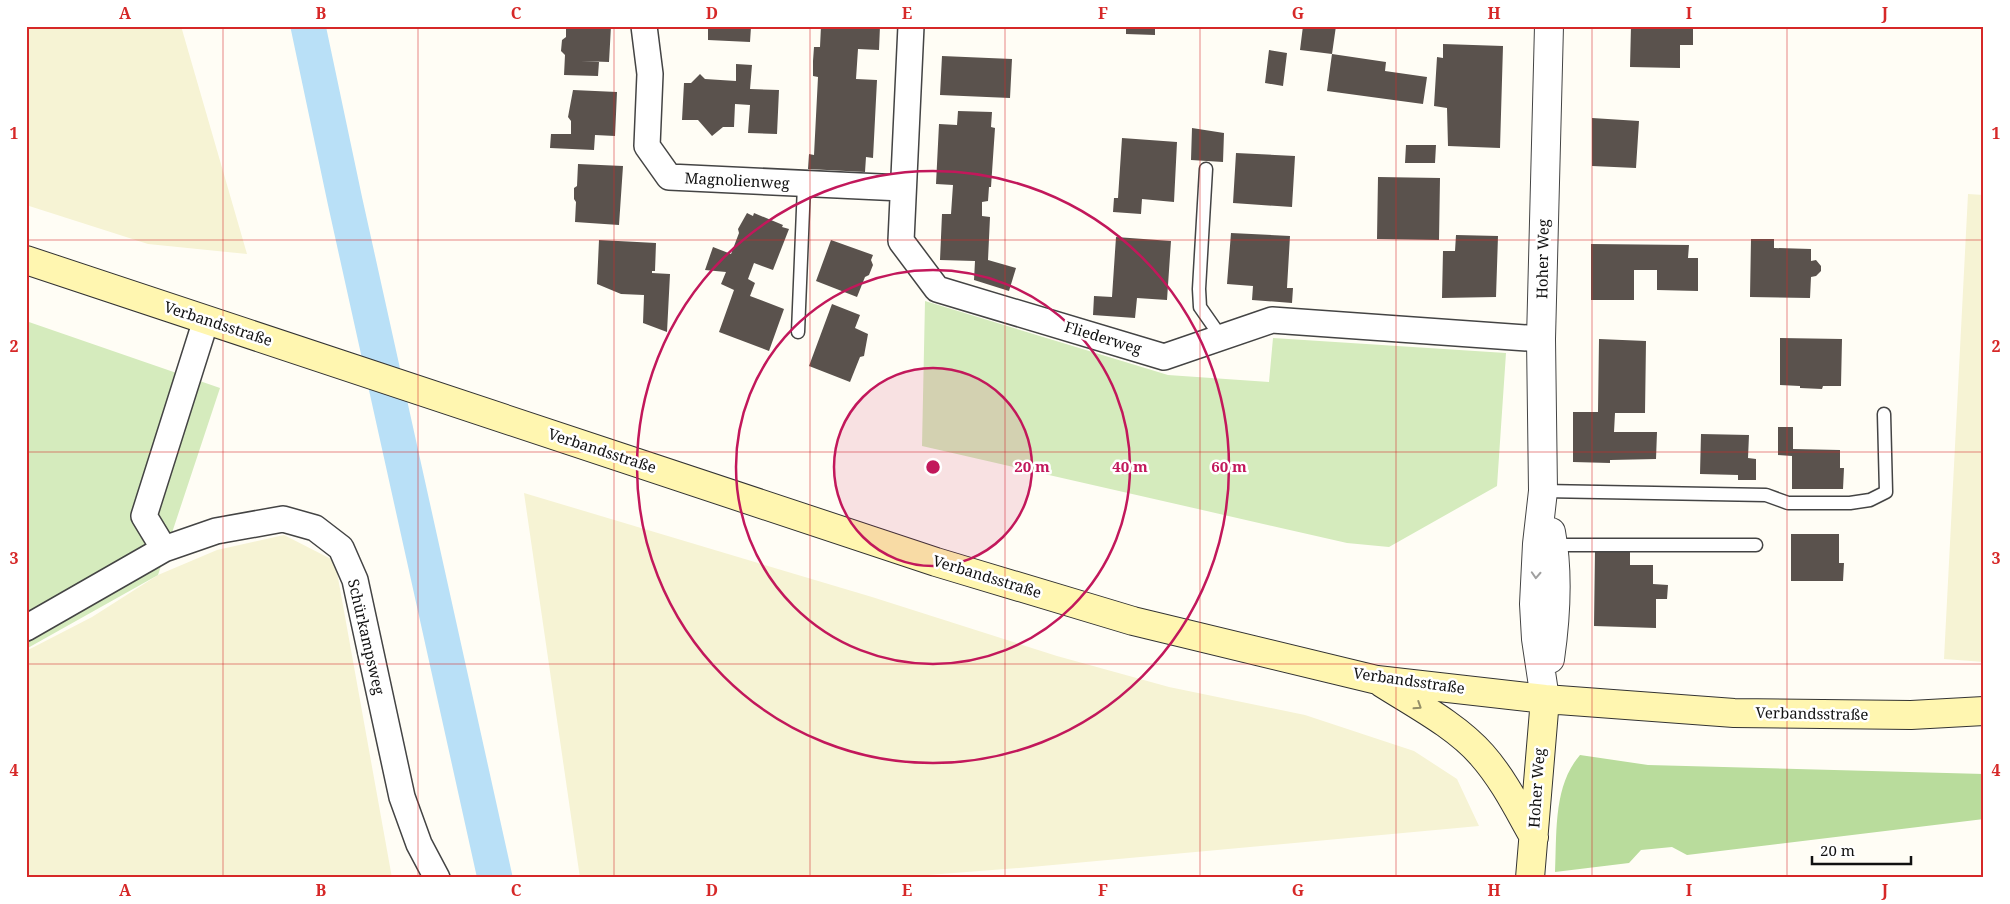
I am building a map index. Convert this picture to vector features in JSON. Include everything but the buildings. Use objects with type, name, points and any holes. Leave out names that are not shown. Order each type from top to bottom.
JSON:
[{"type":"main road","name":"Verbandsstraße","points":[[26,260],[936,562],[1132,620],[1377,680],[1545,699],[1734,713],[1911,715],[1984,712]]},
{"type":"main road","points":[[1377,680],[1451,728],[1481,754],[1505,784],[1534,837]]},
{"type":"main road","name":"Hoher Weg","points":[[1530,878],[1545,699]]},
{"type":"street","name":"Magnolienweg","points":[[644,26],[650,74],[648,146],[669,177],[804,185],[902,188]]},
{"type":"street","name":"Fliederweg","points":[[910,26],[901,241],[937,289],[1164,357],[1272,320],[1541,339]]},
{"type":"street","name":"Hoher Weg","points":[[1545,699],[1536,639],[1534,604],[1537,544],[1543,491],[1541,339],[1549,26]]},
{"type":"street","points":[[164,549],[144,516],[206,320]]},
{"type":"street","name":"Hoher Weg","points":[[1543,491],[1553,545],[1555,570],[1555,617],[1545,699]]},
{"type":"street","name":"Schürkampsweg","points":[[26,628],[164,549],[216,531],[283,519],[315,528],[341,548],[355,580],[402,797],[419,844],[437,878]]},
{"type":"lane","points":[[1206,169],[1199,289],[1200,307],[1221,337]]},
{"type":"lane","points":[[798,332],[804,185]]},
{"type":"lane","points":[[1543,491],[1766,495],[1788,503],[1850,503],[1870,500],[1886,492],[1884,414]]},
{"type":"lane","points":[[1553,545],[1756,545]]},
{"type":"shaded area","points":[[26,26],[181,26],[247,254],[148,244],[26,205]]},
{"type":"shaded area","points":[[1968,194],[1984,195],[1984,662],[1944,659]]},
{"type":"shaded area","points":[[524,493],[872,597],[1057,656],[1169,687],[1305,715],[1414,751],[1457,779],[1479,826],[890,878],[580,878]]},
{"type":"shaded area","points":[[284,535],[335,561],[392,878],[26,878],[26,651],[92,617],[158,575],[217,550]]},
{"type":"green space","points":[[925,301],[1168,375],[1269,382],[1273,338],[1506,353],[1497,486],[1389,547],[1347,543],[922,446]]},
{"type":"green space","points":[[26,321],[220,388],[158,575],[26,649]]},
{"type":"green space","points":[[1580,755],[1648,765],[1984,774],[1984,819],[1687,855],[1672,847],[1641,850],[1629,863],[1555,872],[1558,810],[1561,795],[1571,767]]},
{"type":"waterway","points":[[308,26],[495,878]]}]
